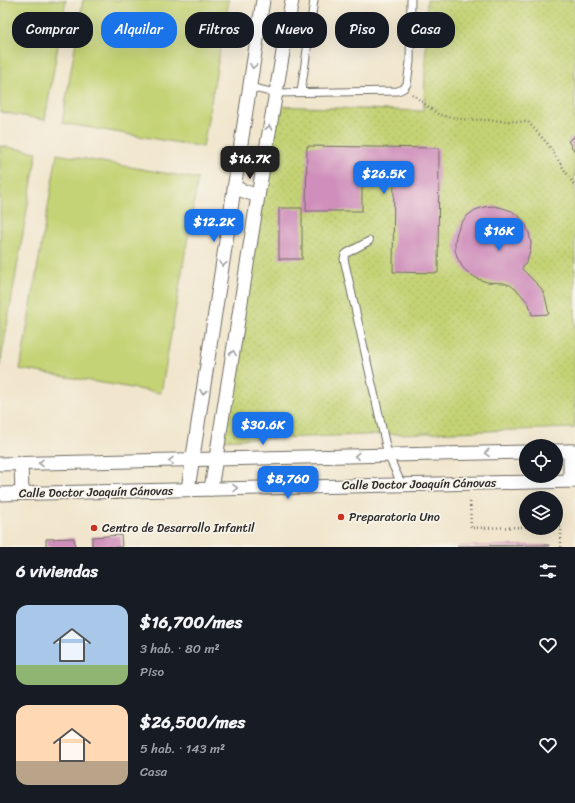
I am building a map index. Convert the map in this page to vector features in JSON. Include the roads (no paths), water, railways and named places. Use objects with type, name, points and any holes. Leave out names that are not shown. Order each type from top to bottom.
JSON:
[{"type":"street","points":[[188,489],[235,188],[249,87],[264,0]]},
{"type":"street","points":[[211,488],[275,93],[292,0]]},
{"type":"street","points":[[235,188],[258,196]]},
{"type":"street","points":[[573,451],[573,481]]},
{"type":"street","points":[[0,464],[519,452]]},
{"type":"street","points":[[21,463],[22,493]]},
{"type":"street","name":"Calle Doctor Joaquín Cánovas","points":[[0,494],[211,488],[573,481]]},
{"type":"lane","points":[[301,92],[314,0]]},
{"type":"lane","points":[[249,87],[275,93],[398,91],[404,88],[407,84],[410,62],[411,0]]},
{"type":"lane","points":[[368,241],[344,255],[344,259],[388,455],[402,485]]},
{"type":"place","name":"Preparatoria Uno","points":[[341,517]]},
{"type":"place","name":"Centro de Desarrollo Infantil","points":[[94,528]]}]
